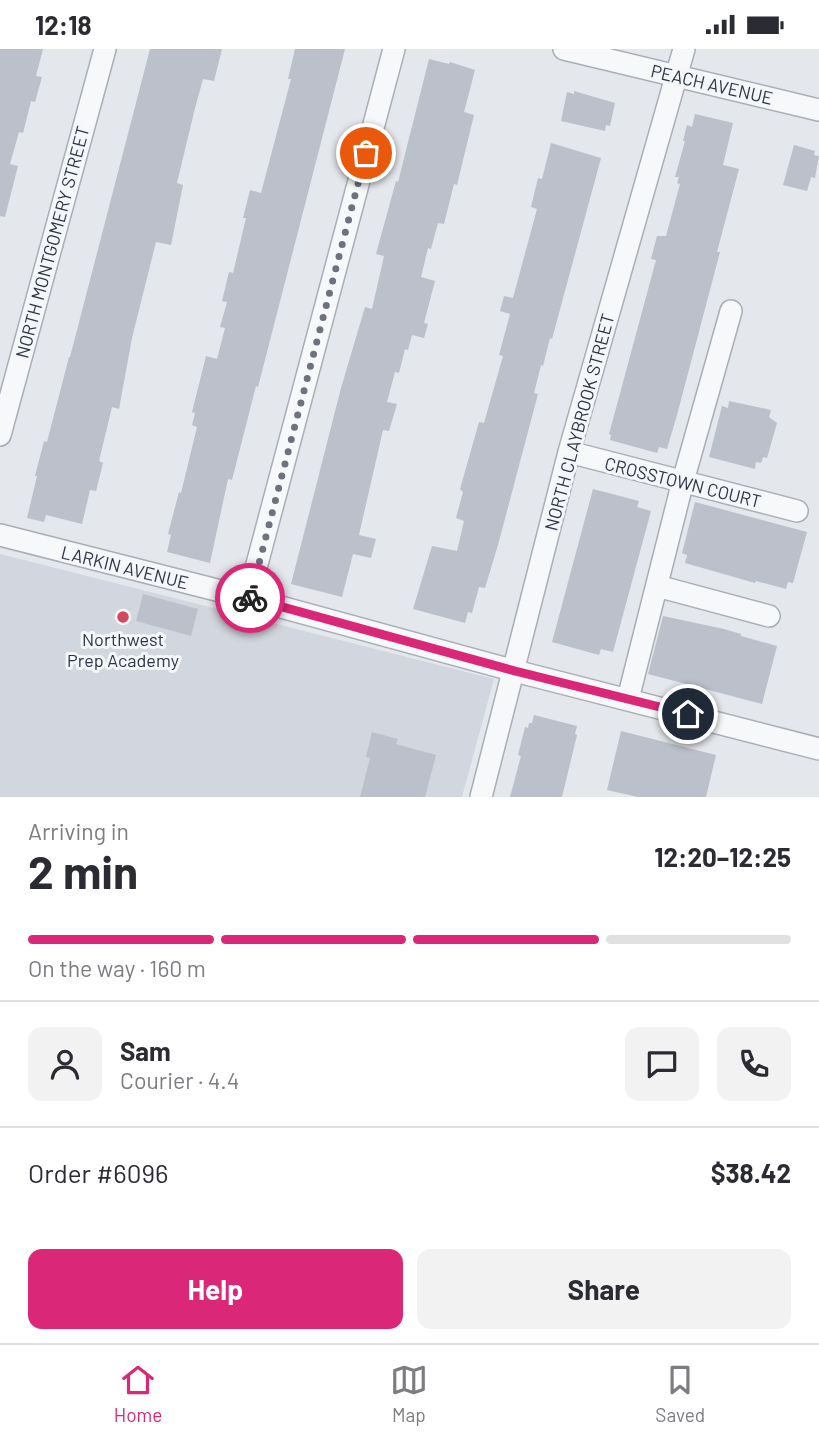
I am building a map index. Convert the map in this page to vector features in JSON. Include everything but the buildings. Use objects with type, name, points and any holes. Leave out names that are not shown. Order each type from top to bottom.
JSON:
[{"type":"street","name":"NORTH MONTGOMERY STREET","points":[[0,435],[104,49]]},
{"type":"street","points":[[248,598],[394,49]]},
{"type":"street","name":"PEACH AVENUE","points":[[564,49],[819,110]]},
{"type":"street","name":"NORTH CLAYBROOK STREET","points":[[481,797],[569,452],[684,49]]},
{"type":"street","points":[[628,699],[683,481],[731,311]]},
{"type":"street","name":"CROSSTOWN COURT","points":[[569,452],[797,511]]},
{"type":"street","name":"LARKIN AVENUE","points":[[0,535],[819,749]]},
{"type":"street","points":[[657,586],[769,617]]},
{"type":"shaded area","name":"Northwest Prep Academy","points":[[0,554],[494,679],[462,797],[0,797]]},
{"type":"way so far","points":[[250,598],[366,153]]},
{"type":"place","name":"Northwest Prep Academy","points":[[123,617]]},
{"type":"route","points":[[250,598],[515,671],[688,714]]}]
